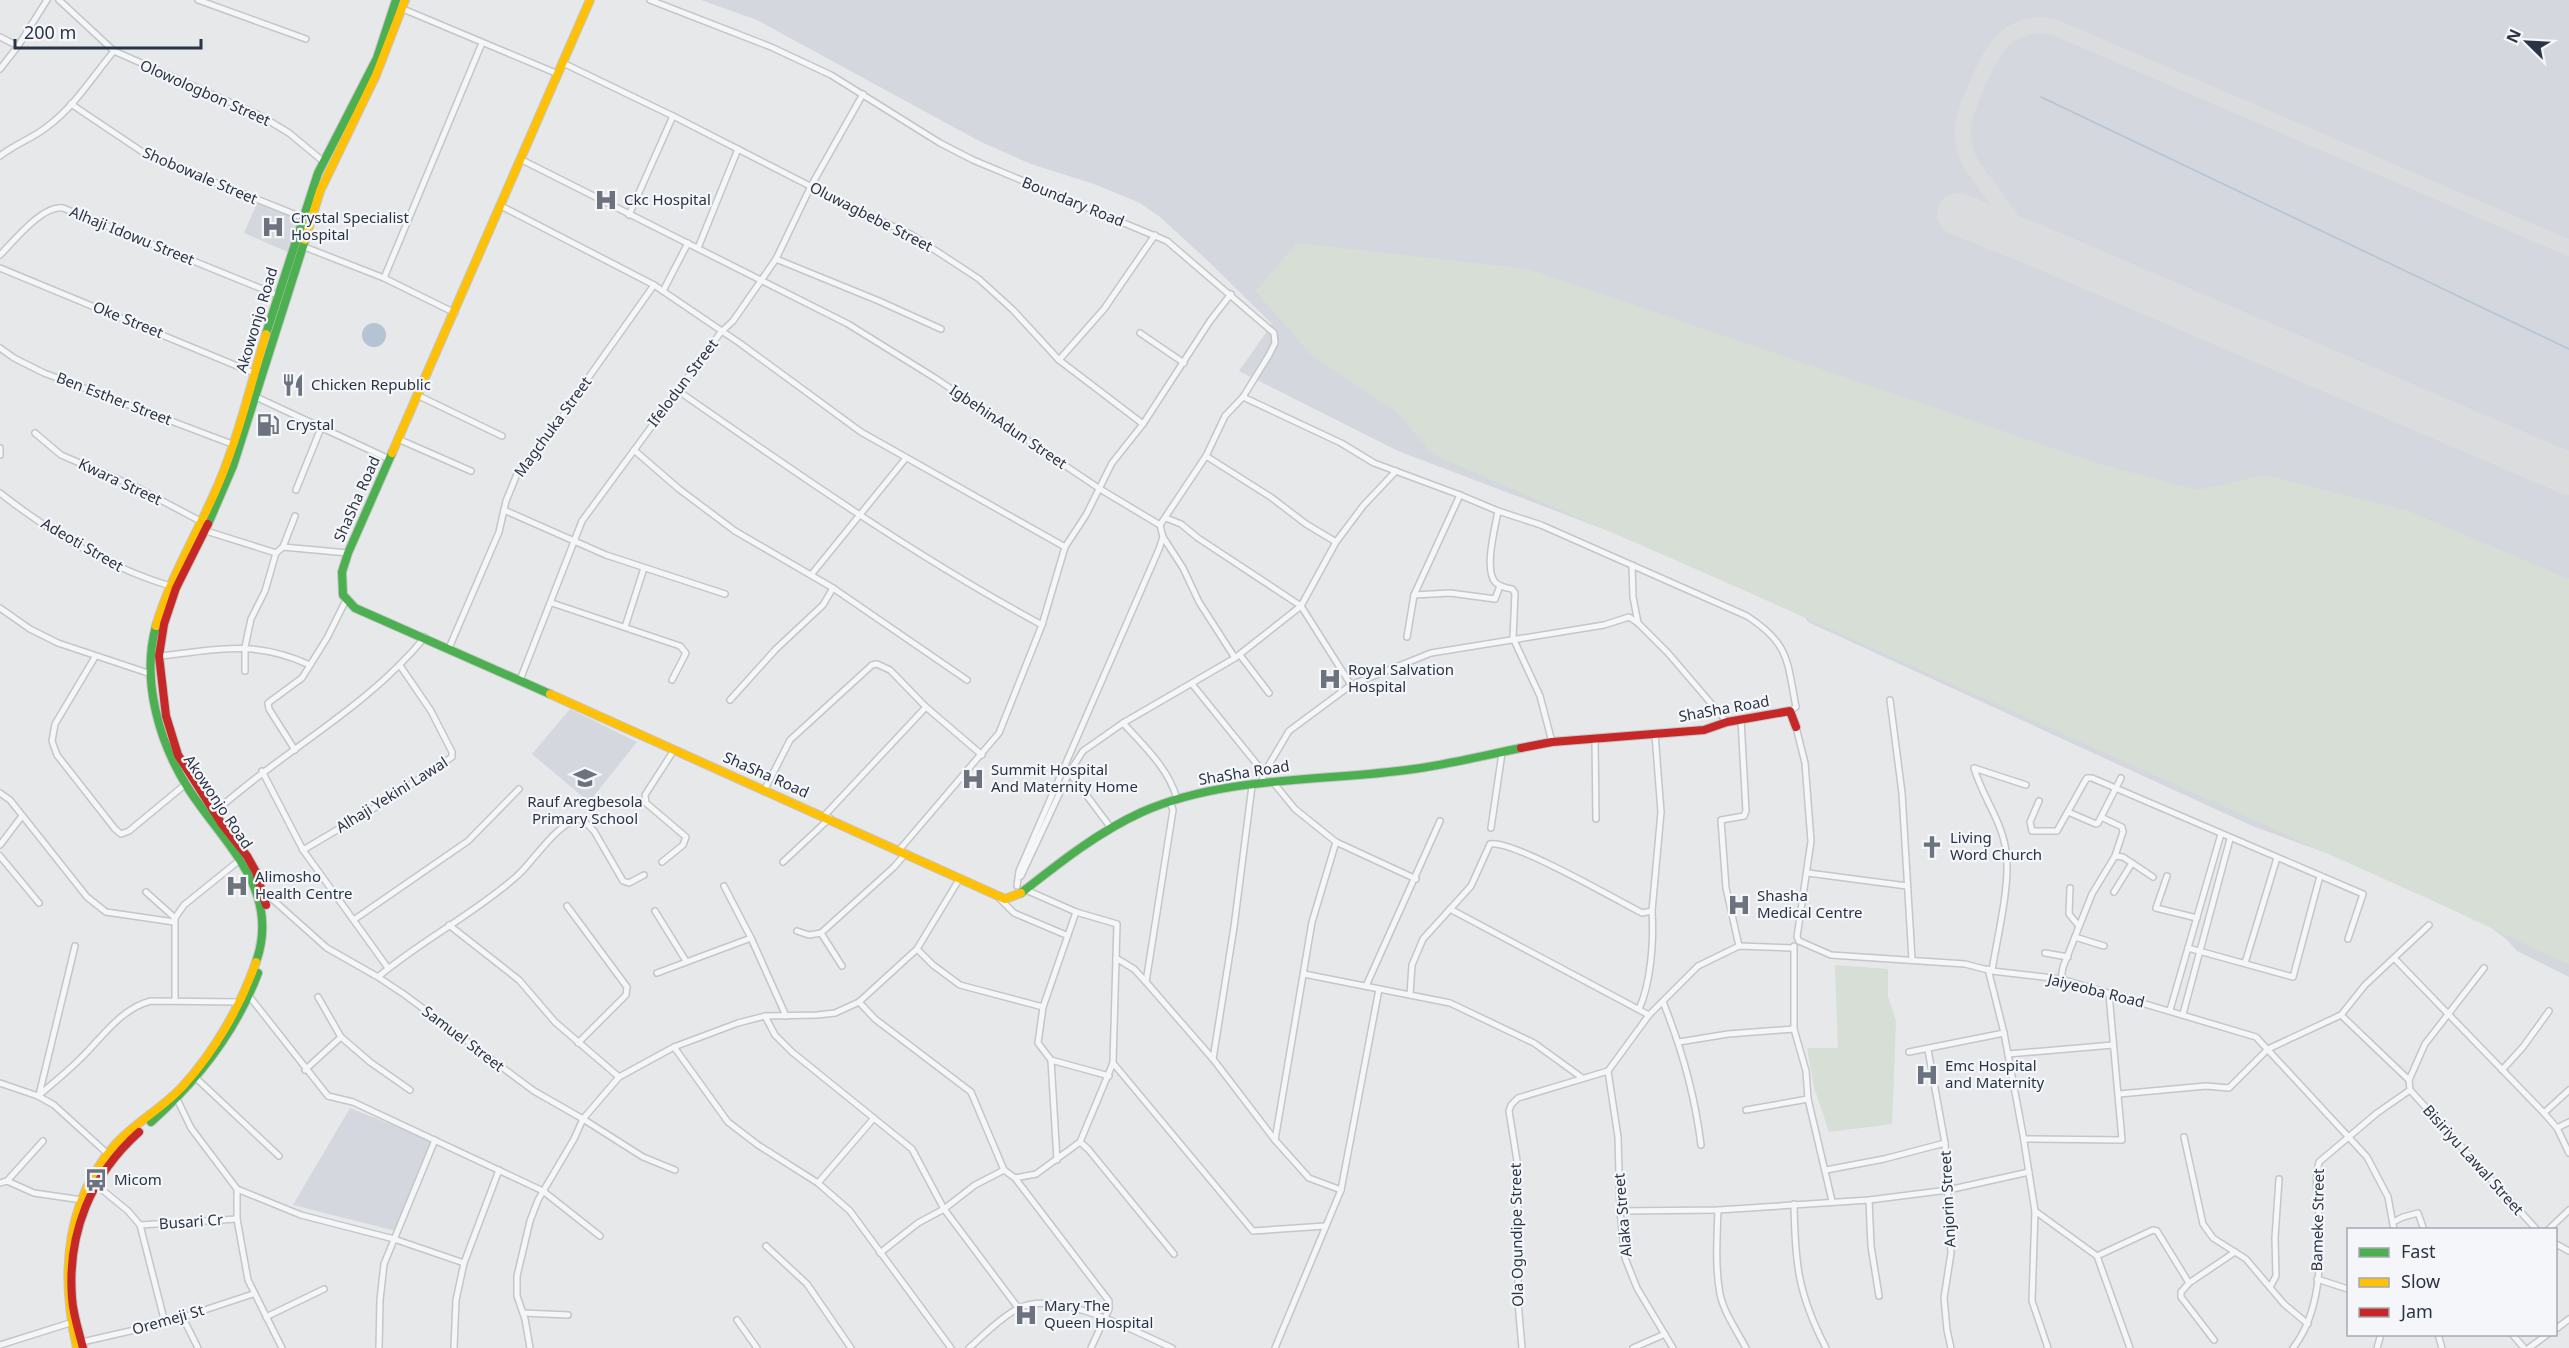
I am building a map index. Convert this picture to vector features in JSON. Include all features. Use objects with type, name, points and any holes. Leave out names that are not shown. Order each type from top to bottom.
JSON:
[{"type":"main road","name":"Akowonjo Road","points":[[80,1346],[70,1323],[66,1264],[68,1244],[82,1200],[109,1156],[183,1085],[239,1002],[254,974],[260,948],[260,890],[188,772],[171,737],[166,716],[159,656],[164,624],[176,588],[233,466],[256,397],[277,295],[324,162],[373,67],[396,0]]},
{"type":"main road","name":"Akowonjo Road","points":[[109,1156],[177,1099],[196,1078],[249,996],[264,950],[267,910],[247,856],[187,783],[172,759],[152,675],[153,645],[170,586],[204,527],[320,190],[376,75],[405,0]]},
{"type":"main road","name":"ShaSha Road","points":[[590,0],[455,313],[348,553],[341,581],[343,595],[355,608],[765,789],[1005,899],[1026,890],[1063,860],[1111,828],[1143,812],[1191,795],[1272,781],[1414,769],[1552,742],[1704,730],[1728,722],[1790,711],[1796,727]]},
{"type":"main road","points":[[328,153],[336,157]]},
{"type":"main road","name":"Akowonjo Road","points":[[80,1346],[72,1296],[74,1247],[80,1220],[93,1182]]},
{"type":"street","points":[[0,69],[18,46],[47,0]]},
{"type":"street","name":"Olowologbon Street","points":[[59,0],[114,51],[261,116],[288,133],[324,162]]},
{"type":"street","points":[[198,0],[306,39]]},
{"type":"street","name":"Boundary Road","points":[[650,0],[771,47],[831,75],[940,143],[973,160],[1079,206],[1155,235],[1180,250],[1274,333],[1276,338],[1269,355],[1243,397],[1225,416],[1206,456],[1160,525]]},
{"type":"street","points":[[403,9],[558,74]]},
{"type":"street","points":[[0,36],[18,46]]},
{"type":"street","points":[[384,278],[482,43]]},
{"type":"street","points":[[0,156],[49,126],[71,104],[114,51]]},
{"type":"street","name":"Oluwagbebe Street","points":[[563,63],[673,116],[856,210],[884,221],[941,252],[996,295],[1059,360],[1143,424]]},
{"type":"street","name":"Ifelodun Street","points":[[520,680],[586,513],[721,332],[733,321],[764,280],[811,186],[863,94]]},
{"type":"street","name":"Shobowale Street","points":[[71,104],[147,155],[304,218]]},
{"type":"street","points":[[629,215],[673,116]]},
{"type":"street","points":[[698,248],[738,149]]},
{"type":"street","name":"IgbehinAdun Street","points":[[520,159],[848,324],[935,378],[1100,489],[1160,525]]},
{"type":"street","points":[[501,206],[654,285],[861,432],[1065,547]]},
{"type":"street","name":"Alhaji Idowu Street","points":[[0,255],[51,208],[63,208],[277,295]]},
{"type":"street","points":[[1059,360],[1104,309],[1155,235]]},
{"type":"street","points":[[663,291],[688,243]]},
{"type":"street","points":[[302,246],[384,278],[455,313]]},
{"type":"street","points":[[776,259],[941,329]]},
{"type":"street","name":"Oke Street","points":[[0,268],[255,374]]},
{"type":"street","name":"Magchuka Street","points":[[449,648],[499,532],[517,474],[555,429],[574,398],[654,285]]},
{"type":"street","points":[[797,931],[809,935],[821,933],[894,867],[903,851],[999,733],[1042,625],[1065,547],[1100,489],[1112,463],[1143,424],[1210,321],[1231,294]]},
{"type":"street","points":[[1140,333],[1184,363]]},
{"type":"street","name":"Ben Esther Street","points":[[0,348],[14,358],[44,372],[232,444]]},
{"type":"street","points":[[677,390],[861,516],[967,583],[1042,625]]},
{"type":"street","points":[[417,395],[502,436]]},
{"type":"street","points":[[256,397],[389,459]]},
{"type":"street","points":[[1243,397],[1341,443],[1374,463],[1460,495],[1497,512],[1541,525],[1747,616],[1769,630],[1780,644],[1787,663],[1796,708],[1790,711]]},
{"type":"street","points":[[296,490],[321,428]]},
{"type":"street","name":"Kwara Street","points":[[34,433],[61,455],[136,487],[204,527],[276,552]]},
{"type":"street","points":[[398,439],[471,471]]},
{"type":"street","points":[[0,448],[0,455]]},
{"type":"street","points":[[634,450],[679,489],[735,531],[833,588],[967,680]]},
{"type":"street","points":[[1206,456],[1336,542]]},
{"type":"street","points":[[811,575],[906,458]]},
{"type":"street","points":[[1017,886],[1019,871],[1069,773],[1083,751],[1123,723],[1237,656],[1301,606],[1336,542],[1363,506],[1396,471]]},
{"type":"street","name":"Adeoti Street","points":[[0,493],[31,515],[116,567],[170,586]]},
{"type":"street","points":[[1407,637],[1414,595],[1460,495]]},
{"type":"street","points":[[504,510],[574,542],[725,594]]},
{"type":"street","points":[[1497,512],[1490,567],[1493,580],[1500,586],[1512,589],[1515,593],[1513,638],[1540,696],[1552,742]]},
{"type":"street","points":[[245,671],[245,647],[251,618],[265,591],[276,552],[283,547],[296,516]]},
{"type":"street","points":[[1166,518],[1181,524],[1198,538],[1301,606],[1351,685]]},
{"type":"street","points":[[1160,525],[1163,537],[1183,568],[1199,602],[1237,656],[1269,693]]},
{"type":"street","points":[[1011,898],[1081,726],[1163,537]]},
{"type":"street","points":[[283,547],[348,553]]},
{"type":"street","points":[[1632,565],[1638,623]]},
{"type":"street","points":[[626,627],[644,568]]},
{"type":"street","points":[[1414,595],[1449,593],[1495,599],[1500,586]]},
{"type":"street","points":[[730,699],[776,649],[823,605],[833,588]]},
{"type":"street","points":[[295,750],[269,709],[268,703],[302,678],[327,638],[346,600]]},
{"type":"street","points":[[552,603],[672,642],[684,649],[684,658],[672,680]]},
{"type":"street","points":[[0,608],[44,638],[152,675]]},
{"type":"street","points":[[1262,783],[1264,773],[1289,731],[1351,685],[1431,653],[1604,625],[1629,617],[1638,623],[1728,722]]},
{"type":"street","points":[[213,814],[262,771],[347,712],[401,667],[425,638]]},
{"type":"street","points":[[159,656],[245,647],[275,652],[310,665]]},
{"type":"street","points":[[94,657],[56,724],[52,741],[57,755],[121,834],[129,831],[187,783]]},
{"type":"street","points":[[765,789],[790,740],[872,665],[882,665],[890,670],[926,707],[982,755]]},
{"type":"street","name":"Alhaji Yekini Lawal","points":[[303,850],[387,801],[452,756],[453,752],[431,711],[401,667]]},
{"type":"street","points":[[1192,684],[1264,773]]},
{"type":"street","points":[[1890,700],[1902,794],[1912,959]]},
{"type":"street","points":[[783,862],[827,817],[926,707]]},
{"type":"street","points":[[1739,946],[1726,888],[1721,820],[1744,816],[1746,811],[1741,720]]},
{"type":"street","points":[[1123,723],[1170,780],[1174,801],[1146,982]]},
{"type":"street","points":[[1796,727],[1805,763],[1811,841],[1798,928],[1799,941],[1793,948],[1794,1029],[1806,1071],[1808,1099],[1832,1201]]},
{"type":"street","points":[[1639,1010],[1647,987],[1661,812],[1655,734]]},
{"type":"street","points":[[1594,739],[1596,819]]},
{"type":"street","points":[[662,862],[683,844],[686,837],[646,803],[645,795],[674,750]]},
{"type":"street","points":[[1491,828],[1502,753]]},
{"type":"street","points":[[1067,763],[1069,773],[1111,828]]},
{"type":"street","points":[[2026,785],[1974,768],[2000,829],[2006,851],[2006,879],[1990,970],[2008,1054],[2035,1211],[2031,1275],[2032,1301],[2048,1348]]},
{"type":"street","points":[[262,771],[303,850],[355,919],[388,968]]},
{"type":"street","points":[[2039,801],[2030,822],[2032,831],[2057,831],[2087,778],[2363,894],[2348,939]]},
{"type":"street","points":[[2068,812],[2096,824],[2103,818],[2121,778]]},
{"type":"street","points":[[1272,781],[1295,809],[1336,842],[1416,879]]},
{"type":"street","points":[[1213,1059],[1234,927],[1252,786]]},
{"type":"street","points":[[355,919],[468,841],[519,789]]},
{"type":"street","points":[[0,793],[10,800],[99,908],[106,912],[175,920]]},
{"type":"street","points":[[0,845],[22,816]]},
{"type":"street","points":[[2061,979],[2079,926],[2096,888],[2115,856],[2123,832],[2122,826],[2103,818]]},
{"type":"street","points":[[378,977],[518,875],[559,830],[575,819],[582,819],[594,831],[623,881],[629,884],[644,875]]},
{"type":"street","points":[[1366,986],[1416,879],[1440,821]]},
{"type":"street","points":[[2170,1011],[2221,834]]},
{"type":"street","points":[[2183,1014],[2230,838]]},
{"type":"street","points":[[1275,1140],[1312,922],[1336,842]]},
{"type":"street","points":[[1410,994],[1412,965],[1423,939],[1472,886],[1488,847],[1495,843],[1542,862],[1642,913],[1652,911]]},
{"type":"street","points":[[2115,856],[2119,855],[2153,877]]},
{"type":"street","points":[[0,856],[39,903]]},
{"type":"street","points":[[2245,963],[2277,858]]},
{"type":"street","points":[[175,1001],[175,920],[184,905],[241,859]]},
{"type":"street","points":[[2114,892],[2132,863]]},
{"type":"street","points":[[1808,873],[1907,886]]},
{"type":"street","points":[[2167,876],[2156,908],[2197,918]]},
{"type":"street","points":[[2188,948],[2293,977],[2320,876]]},
{"type":"street","points":[[530,1348],[518,1296],[517,1276],[530,1221],[543,1191],[574,1139],[583,1119],[619,1077],[674,1047],[738,1023],[765,1016],[835,1012],[859,1002],[917,949],[942,912],[960,878]]},
{"type":"street","points":[[724,886],[751,938],[786,1016]]},
{"type":"street","points":[[2070,888],[2069,915],[2079,926]]},
{"type":"street","name":"Samuel Street","points":[[260,890],[327,948],[378,977],[534,1091],[643,1157],[675,1170]]},
{"type":"street","points":[[1015,1178],[1036,1174],[1080,1142],[1113,1063],[1117,924],[1076,912],[1026,890]]},
{"type":"street","points":[[146,892],[175,920]]},
{"type":"street","points":[[996,894],[1014,913],[1066,935]]},
{"type":"street","points":[[2203,894],[2215,897]]},
{"type":"street","points":[[567,906],[627,987],[626,995],[578,1043]]},
{"type":"street","points":[[1450,909],[1649,1015]]},
{"type":"street","points":[[655,911],[686,961]]},
{"type":"street","points":[[1076,912],[1066,935],[1044,1007],[1038,1043],[1052,1060],[1109,1076]]},
{"type":"street","points":[[449,925],[519,980],[555,1022],[619,1077]]},
{"type":"street","points":[[2120,1094],[2206,1086],[2229,1088],[2268,1049],[2340,1015],[2365,985],[2429,925]]},
{"type":"street","points":[[821,933],[842,966]]},
{"type":"street","points":[[2075,937],[2104,946]]},
{"type":"street","points":[[657,973],[751,938]]},
{"type":"street","name":"Jaiyeoba Road","points":[[1799,941],[1831,955],[1965,964],[1990,970],[2061,979],[2256,1037],[2367,1157],[2388,1197],[2394,1228]]},
{"type":"street","points":[[38,1096],[75,946]]},
{"type":"street","points":[[1608,1071],[1649,1015],[1698,966],[1739,946],[1793,948]]},
{"type":"street","points":[[917,949],[933,965],[960,985],[1044,1007]]},
{"type":"street","points":[[2046,953],[2068,957]]},
{"type":"street","points":[[1116,958],[1134,969],[1146,982],[1213,1059],[1275,1140],[1309,1178],[1341,1190]]},
{"type":"street","points":[[2394,958],[2544,1113],[2557,1128],[2569,1153]]},
{"type":"street","points":[[2410,1090],[2409,1080],[2425,1044],[2484,968]]},
{"type":"street","points":[[1304,974],[1450,1003],[1534,1043],[1581,1077]]},
{"type":"street","points":[[1275,1348],[1341,1190],[1379,989]]},
{"type":"street","points":[[2024,1140],[2122,1140],[2120,1094],[2112,1045],[2109,994]]},
{"type":"street","points":[[249,996],[304,1070],[328,1096],[353,1102],[543,1191],[600,1236]]},
{"type":"street","points":[[318,997],[341,1037],[370,1062],[410,1090]]},
{"type":"street","points":[[38,1096],[79,1061],[128,1010],[139,1004],[151,1001],[239,1002]]},
{"type":"street","points":[[859,1002],[875,1019],[971,1092],[1004,1170],[1015,1178],[1109,1301],[1109,1309],[1091,1348]]},
{"type":"street","points":[[1663,1002],[1679,1042],[1697,1112],[1701,1145]]},
{"type":"street","points":[[2502,1070],[2523,1047],[2549,1011]]},
{"type":"street","points":[[2340,1015],[2409,1080]]},
{"type":"street","points":[[765,1016],[775,1035],[792,1052],[912,1149],[944,1209],[1019,1309]]},
{"type":"street","points":[[1679,1042],[1728,1034],[1794,1029]]},
{"type":"street","points":[[1909,1052],[2004,1033]]},
{"type":"street","points":[[304,1070],[341,1037]]},
{"type":"street","points":[[2008,1054],[2112,1045]]},
{"type":"street","points":[[674,1047],[728,1122],[758,1145],[818,1183],[850,1211],[951,1348]]},
{"type":"street","name":"Anjorin Street","points":[[1928,1050],[1945,1143],[1951,1253],[1944,1298],[1951,1348]]},
{"type":"street","points":[[1052,1060],[1057,1160]]},
{"type":"street","points":[[1113,1063],[1253,1232],[1325,1226]]},
{"type":"street","name":"Ola Ogundipe Street","points":[[1522,1348],[1518,1302],[1518,1167],[1509,1111],[1518,1098],[1581,1077],[1608,1071]]},
{"type":"street","name":"Alaka Street","points":[[1608,1071],[1618,1137],[1620,1211],[1625,1258],[1637,1288],[1673,1348]]},
{"type":"street","points":[[196,1078],[279,1156]]},
{"type":"street","points":[[0,1083],[38,1096],[54,1105],[109,1156]]},
{"type":"street","name":"Bameke Street","points":[[2293,1348],[2308,1324],[2314,1302],[2319,1219],[2317,1171],[2323,1157],[2377,1113],[2410,1090]]},
{"type":"street","name":"Bisiriyu Lawal Street","points":[[2410,1090],[2535,1228]]},
{"type":"street","points":[[2544,1113],[2569,1090]]},
{"type":"street","points":[[177,1099],[191,1128],[237,1189],[301,1215],[394,1239],[464,1263]]},
{"type":"street","points":[[1746,1110],[1808,1099]]},
{"type":"street","points":[[818,1183],[874,1118]]},
{"type":"street","points":[[2557,1128],[2569,1122]]},
{"type":"street","points":[[2184,1137],[2204,1224],[2213,1238],[2246,1259],[2284,1304],[2308,1324]]},
{"type":"street","points":[[379,1348],[380,1300],[384,1264],[435,1140]]},
{"type":"street","points":[[0,1183],[8,1181],[43,1141]]},
{"type":"street","points":[[1080,1142],[1174,1254]]},
{"type":"street","points":[[1826,1170],[1884,1159],[1945,1143]]},
{"type":"street","points":[[454,1348],[456,1300],[464,1263],[499,1170]]},
{"type":"street","points":[[880,1253],[918,1223],[944,1209],[975,1185],[1004,1170]]},
{"type":"street","points":[[1620,1211],[1718,1210],[1869,1200],[1948,1190],[2029,1172]]},
{"type":"street","points":[[2270,1287],[2276,1276],[2275,1238],[2279,1179]]},
{"type":"street","points":[[8,1181],[34,1193],[82,1200]]},
{"type":"street","name":"Busari Cr","points":[[93,1182],[128,1211],[140,1226],[237,1219]]},
{"type":"street","points":[[237,1189],[237,1219],[244,1264],[253,1294],[282,1348]]},
{"type":"street","points":[[1869,1200],[1871,1246],[1879,1296]]},
{"type":"street","points":[[1794,1204],[1795,1262],[1801,1291],[1826,1348]]},
{"type":"street","points":[[1718,1210],[1716,1261],[1720,1295],[1729,1318],[1746,1348]]},
{"type":"street","points":[[2550,1228],[2569,1210]]},
{"type":"street","points":[[2035,1211],[2097,1256],[2130,1348]]},
{"type":"street","points":[[2393,1222],[2418,1213],[2423,1228]]},
{"type":"street","points":[[140,1226],[165,1323]]},
{"type":"street","points":[[2097,1256],[2153,1230],[2157,1231],[2189,1283]]},
{"type":"street","points":[[766,1246],[807,1284],[851,1348]]},
{"type":"street","points":[[2214,1340],[2181,1297],[2181,1292],[2189,1283],[2235,1252]]},
{"type":"street","points":[[2317,1279],[2347,1288]]},
{"type":"street","points":[[266,1317],[324,1289]]},
{"type":"street","name":"Oremeji St","points":[[80,1346],[165,1323],[253,1294]]},
{"type":"street","points":[[969,1348],[1019,1309],[1031,1305],[1068,1306],[1105,1318],[1170,1348]]},
{"type":"street","points":[[523,1313],[568,1315]]},
{"type":"street","points":[[182,1316],[198,1348]]},
{"type":"street","points":[[2557,1328],[2569,1319]]},
{"type":"street","points":[[737,1320],[757,1348]]},
{"type":"street","points":[[0,1345],[70,1323]]},
{"type":"street","points":[[1633,1348],[1665,1334]]},
{"type":"street","points":[[2513,1336],[2524,1348]]},
{"type":"street","points":[[2529,1348],[2547,1336]]},
{"type":"shaded area","points":[[701,0],[2569,0],[2569,977],[2517,951],[2506,939],[2455,900],[2250,825],[1808,622],[1803,615],[1614,533],[1398,451],[1239,371],[1272,324],[1207,260],[1160,217],[1140,203],[1094,184],[1031,164],[981,142],[757,20]]},
{"type":"shaded area","name":"Crystal Specialist Hospital","points":[[257,203],[302,221],[290,253],[244,233]]},
{"type":"shaded area","points":[[1297,243],[1529,269],[2096,463],[2198,490],[2265,475],[2406,510],[2569,579],[2569,965],[2453,910],[1737,587],[1434,455],[1395,411],[1314,358],[1255,291]]},
{"type":"shaded area","name":"Rauf Aregbesola Primary School","points":[[570,709],[637,742],[589,802],[532,754]]},
{"type":"shaded area","points":[[1835,965],[1888,969],[1888,997],[1896,1021],[1892,1124],[1829,1132],[1814,1087],[1807,1048],[1838,1048]]},
{"type":"shaded area","points":[[350,1108],[433,1141],[396,1231],[293,1205]]},
{"type":"water","points":[[369,323],[379,323],[386,330],[386,340],[379,347],[369,347],[362,340],[362,330]]},
{"type":"waterway","points":[[2041,97],[2569,349]]},
{"type":"taxiway","points":[[2035,245],[2020,231],[1971,164],[1963,143],[1962,133],[1968,106],[1996,48],[2014,32],[2025,27],[2038,26],[2054,27],[2569,248]]},
{"type":"runway","points":[[1958,214],[2569,474]]},
{"type":"traffic: fast","points":[[266,334],[318,173],[377,58],[396,0]]},
{"type":"traffic: fast","points":[[208,524],[233,466],[305,240]]},
{"type":"traffic: fast","points":[[392,453],[348,553],[342,572],[343,595],[355,608],[550,694]]},
{"type":"traffic: fast","points":[[156,626],[151,668],[152,689],[161,731],[188,788],[232,848],[255,889],[261,912],[262,936],[256,962]]},
{"type":"traffic: fast","points":[[1021,893],[1064,859],[1110,829],[1142,812],[1174,800],[1242,786],[1414,769],[1521,748]]},
{"type":"traffic: fast","points":[[151,1122],[184,1090],[214,1054],[238,1015],[258,973]]},
{"type":"traffic: slow","points":[[305,240],[320,191],[376,75],[405,0]]},
{"type":"traffic: slow","points":[[392,453],[590,0]]},
{"type":"traffic: slow","points":[[156,626],[169,589],[226,465],[266,334]]},
{"type":"traffic: slow","points":[[550,694],[1005,899],[1021,893]]},
{"type":"traffic: slow","points":[[77,1348],[69,1295],[68,1268],[76,1217],[85,1192],[97,1168],[114,1146],[175,1094],[194,1073],[216,1043],[234,1012],[256,962]]},
{"type":"traffic: jam","points":[[208,524],[176,588],[164,624],[159,656],[166,716],[178,755],[222,824],[247,856],[256,872],[266,905]]},
{"type":"traffic: jam","points":[[1521,748],[1552,742],[1704,730],[1727,722],[1790,711],[1796,727]]},
{"type":"traffic: jam","points":[[83,1348],[72,1298],[71,1274],[78,1228],[95,1186],[122,1149],[139,1132]]},
{"type":"place","name":"Ckc Hospital","points":[[606,200]]},
{"type":"place","name":"Crystal Specialist Hospital","points":[[273,227]]},
{"type":"place","name":"Chicken Republic","points":[[293,385]]},
{"type":"place","name":"Crystal","points":[[268,425]]},
{"type":"place","name":"Royal Salvation Hospital","points":[[1330,679]]},
{"type":"place","name":"Rauf Aregbesola Primary School","points":[[585,778]]},
{"type":"place","name":"Summit Hospital And Maternity Home","points":[[973,779]]},
{"type":"place","name":"Living Word Church","points":[[1932,847]]},
{"type":"place","name":"Alimosho Health Centre","points":[[237,886]]},
{"type":"place","name":"Shasha Medical Centre","points":[[1739,905]]},
{"type":"place","name":"Emc Hospital and Maternity","points":[[1927,1075]]},
{"type":"place","name":"Micom","points":[[96,1180]]},
{"type":"place","name":"Mary The Queen Hospital","points":[[1026,1315]]}]
